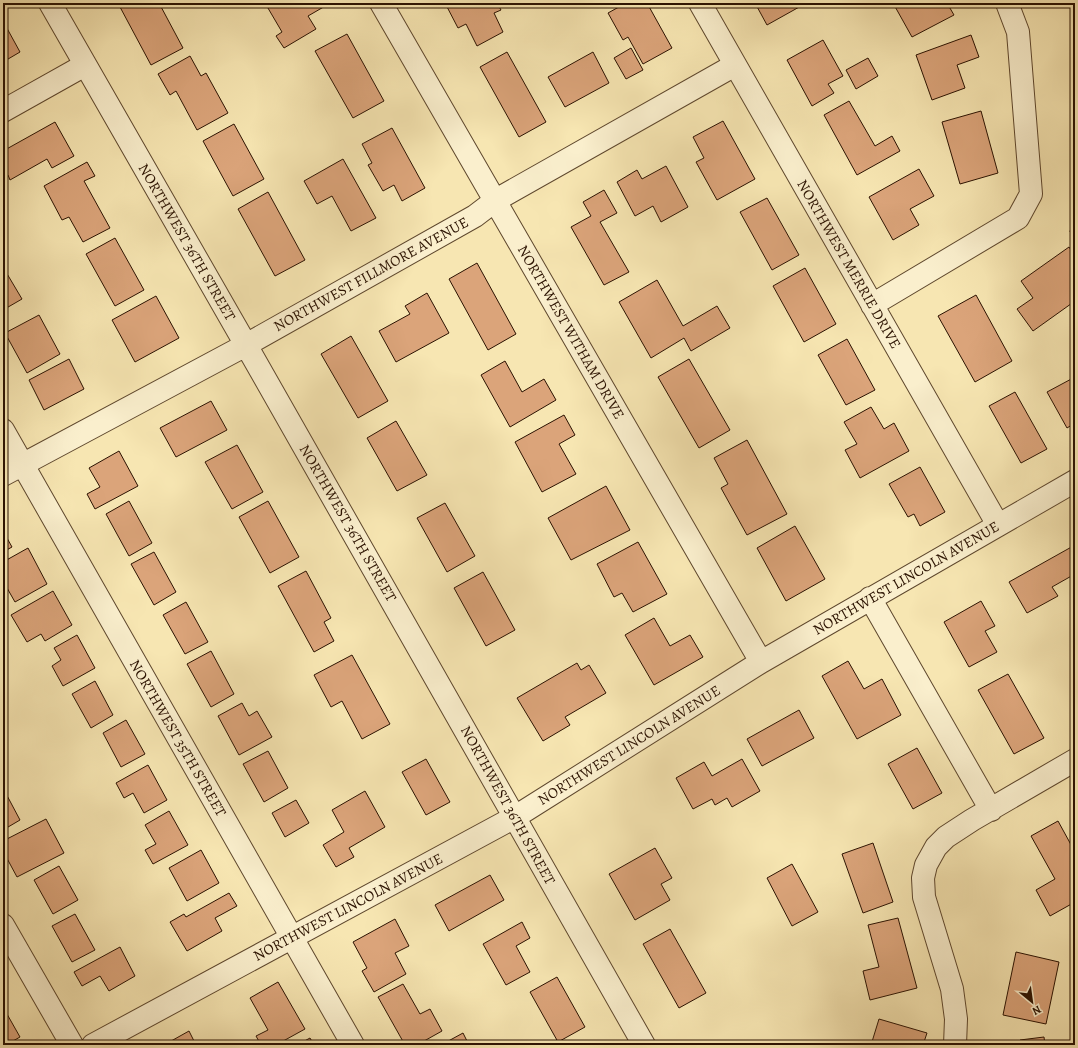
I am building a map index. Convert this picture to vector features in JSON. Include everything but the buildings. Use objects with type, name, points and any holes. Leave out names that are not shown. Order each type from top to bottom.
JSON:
[{"type":"street","name":"NORTHWEST 36TH STREET","points":[[50,3],[246,344],[644,1045]]},
{"type":"street","name":"NORTHWEST WITHAM DRIVE","points":[[381,3],[496,200],[761,662]]},
{"type":"street","name":"NORTHWEST MERRIE DRIVE","points":[[700,3],[998,525]]},
{"type":"street","points":[[872,304],[1018,218],[1026,207],[1032,194],[1018,32],[1007,3]]},
{"type":"street","points":[[3,111],[85,65]]},
{"type":"street","name":"NORTHWEST FILLMORE AVENUE","points":[[3,475],[246,344],[475,216],[496,200],[735,65]]},
{"type":"street","name":"NORTHWEST 35TH STREET","points":[[3,430],[354,1045]]},
{"type":"street","name":"NORTHWEST LINCOLN AVENUE","points":[[93,1045],[515,817],[761,662],[1075,481]]},
{"type":"street","points":[[870,598],[991,810]]},
{"type":"street","points":[[956,1045],[956,1018],[952,989],[924,897],[923,878],[926,865],[936,847],[946,837],[972,820],[1074,761]]},
{"type":"street","points":[[3,925],[72,1045]]}]
